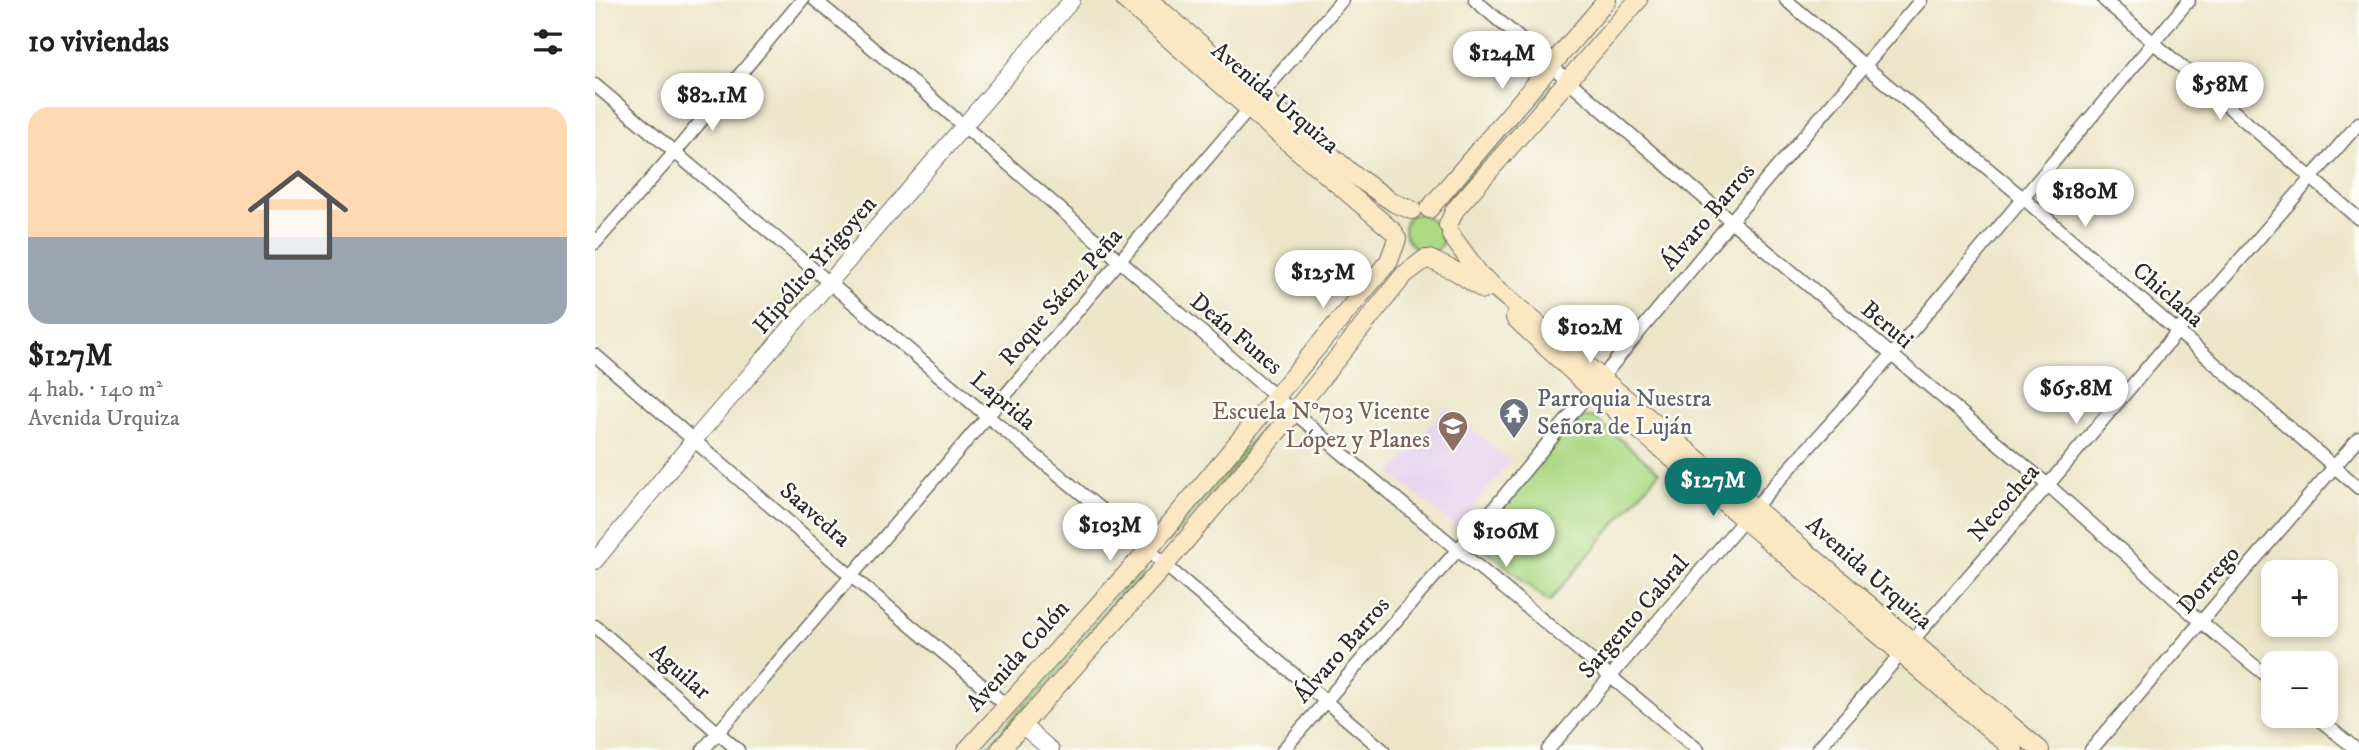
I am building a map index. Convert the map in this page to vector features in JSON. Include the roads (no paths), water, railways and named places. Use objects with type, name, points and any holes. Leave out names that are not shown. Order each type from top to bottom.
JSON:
[{"type":"main road","name":"Avenida Urquiza","points":[[1125,0],[1396,236]]},
{"type":"main road","name":"Avenida Urquiza","points":[[1149,0],[1354,175],[1394,203],[1421,209]]},
{"type":"main road","points":[[1421,209],[1607,0]]},
{"type":"main road","points":[[1449,230],[1440,215],[1421,209],[1404,211],[1394,224],[1396,236],[1414,255],[1427,259],[1439,257],[1445,252],[1455,209],[1637,0]]},
{"type":"main road","name":"Avenida Urquiza","points":[[1449,230],[1480,275],[1596,383]]},
{"type":"main road","name":"Avenida Colón","points":[[967,750],[1149,548],[1389,261],[1396,236]]},
{"type":"main road","name":"Avenida Urquiza","points":[[1427,259],[1457,272],[1487,292],[1596,383],[1905,648],[2014,750]]},
{"type":"main road","name":"Avenida Colón","points":[[1000,750],[1165,565],[1294,412],[1404,275],[1427,259]]},
{"type":"main road","name":"Avenida Urquiza","points":[[1905,648],[2040,750]]},
{"type":"street","points":[[595,243],[802,0]]},
{"type":"street","name":"Deán Funes","points":[[815,0],[966,125],[1294,412],[1698,750]]},
{"type":"street","name":"Hipólito Yrigoyen","points":[[595,561],[694,440],[1072,0]]},
{"type":"street","name":"Roque Sáenz Peña","points":[[703,750],[1342,0]]},
{"type":"street","name":"Beruti","points":[[1475,0],[1731,221],[2048,485],[2201,622],[2261,671]]},
{"type":"street","name":"Chiclana","points":[[1786,0],[2024,198],[2359,488]]},
{"type":"street","name":"Álvaro Barros","points":[[1283,750],[1457,550],[1731,221],[1921,0]]},
{"type":"street","points":[[2104,0],[2359,219]]},
{"type":"street","name":"Sargento Cabral","points":[[1548,750],[1750,514],[1891,356],[2189,0]]},
{"type":"street","name":"Laprida","points":[[595,85],[986,415],[1149,548],[1165,565],[1383,750]]},
{"type":"street","name":"Necochea","points":[[1817,750],[2359,122]]},
{"type":"street","name":"Saavedra","points":[[595,355],[1007,706]]},
{"type":"street","name":"Dorrego","points":[[2091,750],[2359,438]]},
{"type":"street","name":"Aguilar","points":[[595,626],[738,750]]},
{"type":"street","points":[[1022,725],[1051,750]]},
{"type":"street","points":[[2330,728],[2357,750]]},
{"type":"place","name":"Parroquia Nuestra Señora de Luján","points":[[1514,440]]},
{"type":"place","name":"Escuela N°703 Vicente López y Planes","points":[[1453,453]]}]
